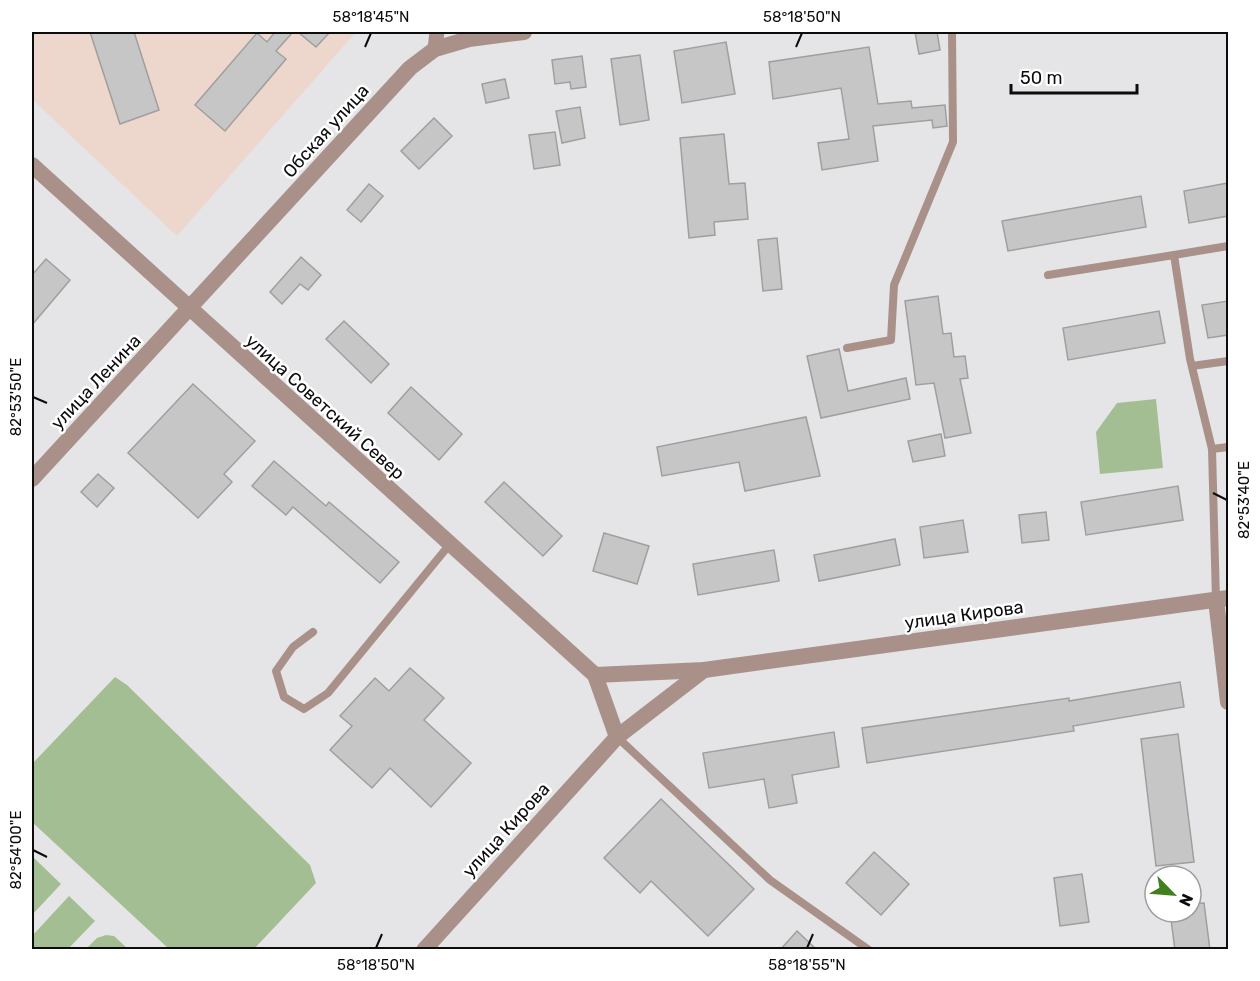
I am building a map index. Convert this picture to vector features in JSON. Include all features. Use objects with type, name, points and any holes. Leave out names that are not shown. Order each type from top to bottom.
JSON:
[{"type":"street","points":[[435,49],[437,32]]},
{"type":"street","name":"Обская улица","points":[[189,311],[410,68],[435,49],[469,39],[524,32]]},
{"type":"street","name":"улица Советский Север","points":[[32,165],[189,311],[595,675]]},
{"type":"street","name":"улица Ленина","points":[[32,479],[189,311]]},
{"type":"street","points":[[1222,599],[1228,702]]},
{"type":"street","name":"улица Кирова","points":[[595,675],[704,670],[1222,599]]},
{"type":"street","name":"улица Кирова","points":[[424,950],[617,737],[704,670]]},
{"type":"street","points":[[595,675],[617,737]]},
{"type":"lane","points":[[847,348],[891,340],[894,285],[953,142],[952,32]]},
{"type":"lane","points":[[1048,275],[1228,246]]},
{"type":"lane","points":[[1174,255],[1192,366],[1212,449],[1222,599]]},
{"type":"lane","points":[[1192,366],[1228,361]]},
{"type":"lane","points":[[1212,449],[1228,447]]},
{"type":"lane","points":[[313,632],[293,646],[276,671],[284,697],[304,709],[328,693],[450,544]]},
{"type":"lane","points":[[617,737],[770,880],[869,950]]},
{"type":"shaded area","points":[[32,32],[356,32],[177,236],[32,99]]},
{"type":"green space","points":[[1156,399],[1163,468],[1100,474],[1096,432],[1117,403]]},
{"type":"green space","points":[[115,677],[127,685],[310,865],[316,883],[254,949],[169,949],[32,822],[32,764]]},
{"type":"green space","points":[[34,858],[61,884],[32,915],[32,861]]},
{"type":"green space","points":[[69,896],[95,921],[68,949],[33,949],[32,936]]},
{"type":"green space","points":[[106,935],[114,936],[128,949],[86,949],[97,938]]},
{"type":"building","points":[[90,32],[134,32],[159,110],[120,124]]},
{"type":"building","points":[[275,32],[293,32],[276,51],[286,59],[225,131],[195,105],[257,33],[267,42]]},
{"type":"building","points":[[298,32],[330,32],[316,47]]},
{"type":"building","points":[[915,32],[937,32],[940,50],[919,54]]},
{"type":"building","points":[[726,42],[735,94],[682,103],[674,51]]},
{"type":"building","points":[[869,47],[878,104],[911,101],[912,108],[945,105],[947,126],[933,128],[932,120],[873,126],[878,161],[822,170],[818,143],[849,139],[841,88],[773,99],[769,62]]},
{"type":"building","points":[[640,55],[649,120],[620,125],[611,59]]},
{"type":"building","points":[[582,56],[586,87],[571,89],[570,82],[555,84],[552,60]]},
{"type":"building","points":[[505,79],[509,98],[486,103],[482,84]]},
{"type":"building","points":[[580,107],[585,138],[562,143],[556,111]]},
{"type":"building","points":[[434,118],[452,136],[419,169],[401,151]]},
{"type":"building","points":[[555,132],[560,165],[534,169],[529,135]]},
{"type":"building","points":[[724,134],[729,184],[745,183],[748,219],[714,222],[715,235],[689,238],[680,138]]},
{"type":"building","points":[[1228,183],[1228,216],[1189,223],[1184,191]]},
{"type":"building","points":[[369,184],[383,196],[361,222],[347,210]]},
{"type":"building","points":[[1141,196],[1146,227],[1008,251],[1002,221]]},
{"type":"building","points":[[777,238],[782,289],[763,291],[758,240]]},
{"type":"building","points":[[301,257],[321,275],[308,290],[300,284],[282,304],[270,292]]},
{"type":"building","points":[[46,259],[70,280],[32,325],[32,275]]},
{"type":"building","points":[[938,296],[943,334],[951,333],[954,357],[965,356],[968,378],[960,379],[971,433],[945,438],[934,383],[916,385],[905,301]]},
{"type":"building","points":[[1228,301],[1228,335],[1208,338],[1202,305]]},
{"type":"building","points":[[1159,311],[1165,343],[1068,360],[1063,328]]},
{"type":"building","points":[[344,321],[389,364],[371,383],[326,339]]},
{"type":"building","points":[[839,349],[848,391],[906,378],[910,399],[821,418],[807,356]]},
{"type":"building","points":[[193,384],[255,441],[224,474],[232,482],[198,518],[128,453]]},
{"type":"building","points":[[411,387],[462,434],[439,460],[388,413]]},
{"type":"building","points":[[806,417],[820,476],[745,491],[739,462],[662,476],[657,447]]},
{"type":"building","points":[[941,434],[945,456],[913,462],[908,441]]},
{"type":"building","points":[[274,461],[326,506],[329,502],[399,562],[380,583],[293,507],[286,515],[252,486]]},
{"type":"building","points":[[98,474],[114,488],[97,507],[81,492]]},
{"type":"building","points":[[504,482],[562,536],[543,556],[485,502]]},
{"type":"building","points":[[1178,486],[1183,520],[1086,535],[1081,502]]},
{"type":"building","points":[[1046,512],[1049,540],[1022,543],[1019,515]]},
{"type":"building","points":[[963,520],[968,552],[924,558],[920,527]]},
{"type":"building","points":[[604,533],[649,546],[637,584],[593,571]]},
{"type":"building","points":[[895,539],[900,565],[819,581],[814,555]]},
{"type":"building","points":[[774,550],[779,581],[698,595],[693,564]]},
{"type":"building","points":[[410,668],[444,698],[424,720],[471,763],[431,807],[390,768],[372,788],[330,750],[352,726],[340,716],[375,678],[389,691]]},
{"type":"building","points":[[1180,682],[1184,707],[1073,726],[1074,731],[867,763],[862,728],[1069,698],[1069,701]]},
{"type":"building","points":[[834,732],[839,767],[792,775],[797,803],[769,808],[764,779],[709,788],[703,753]]},
{"type":"building","points":[[1178,734],[1194,862],[1156,864],[1141,739]]},
{"type":"building","points":[[661,799],[754,889],[708,936],[651,881],[640,893],[604,858]]},
{"type":"building","points":[[874,852],[909,884],[881,915],[846,883]]},
{"type":"building","points":[[1082,874],[1089,922],[1060,926],[1054,878]]},
{"type":"building","points":[[1203,903],[1210,950],[1175,950],[1172,924],[1203,924]]},
{"type":"building","points":[[797,931],[817,950],[780,950]]}]
